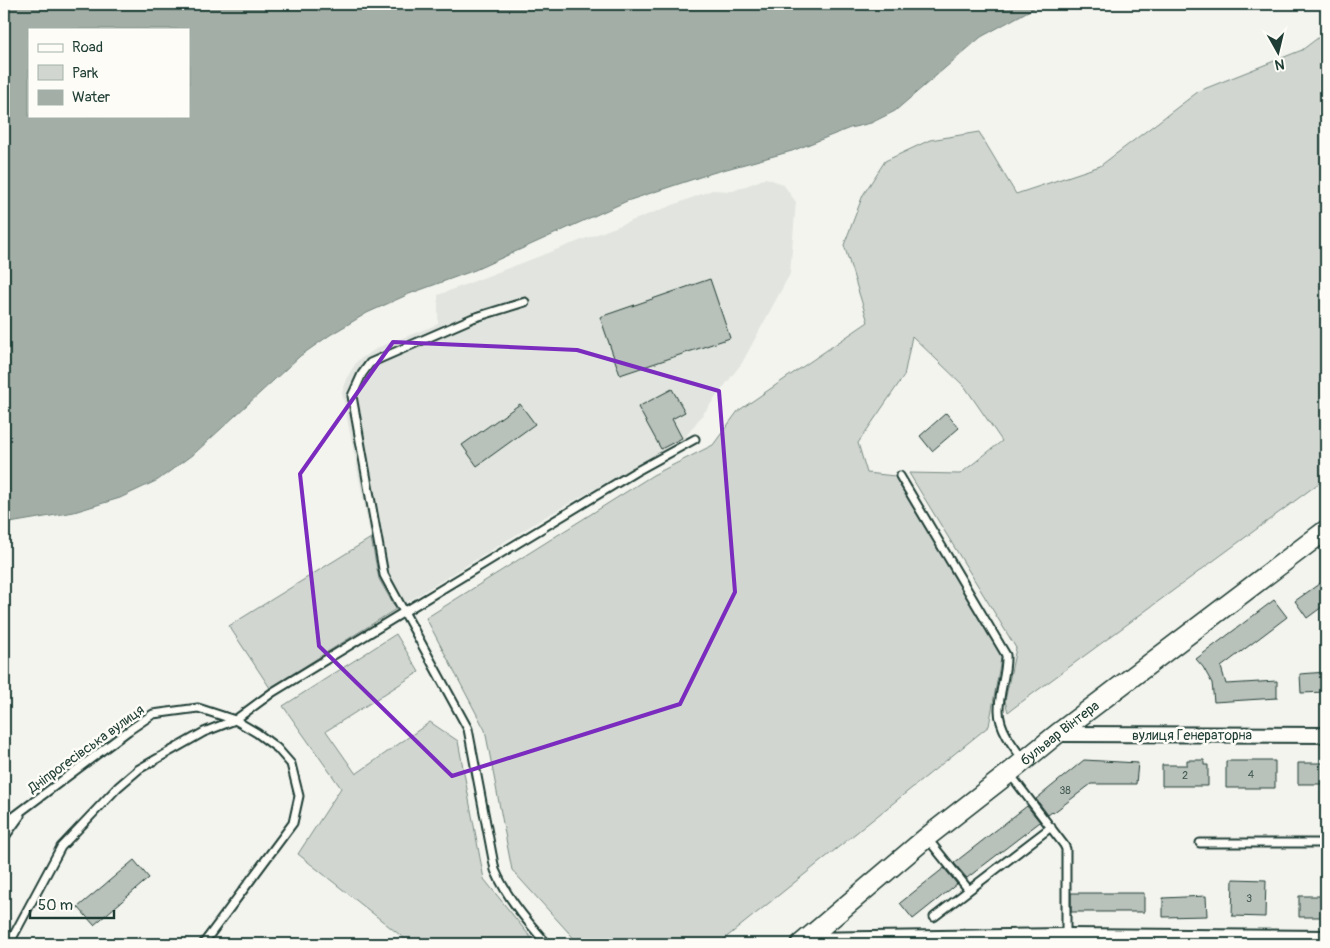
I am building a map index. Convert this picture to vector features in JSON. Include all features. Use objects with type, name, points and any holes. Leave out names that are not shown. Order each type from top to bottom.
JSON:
[{"type":"street","name":"бульвар Вінтера","points":[[803,942],[927,837],[1057,734],[1326,530]]},
{"type":"street","name":"вулиця Генераторна","points":[[1057,734],[1326,735]]},
{"type":"street","points":[[803,942],[1326,938]]},
{"type":"lane","points":[[524,302],[474,318],[370,363],[362,374],[352,396],[384,575],[468,729],[495,870],[502,886],[547,944]]},
{"type":"lane","points":[[10,944],[61,847],[118,786],[139,770],[204,732],[234,720],[273,692],[404,612],[634,472],[695,439]]},
{"type":"lane","points":[[900,476],[1006,655],[999,709],[1001,723],[1010,742],[1024,762]]},
{"type":"lane","name":"Дніпрогесівська вулиця","points":[[4,824],[153,714],[198,708],[234,720],[257,733],[277,748],[291,764],[298,796],[293,823],[203,944]]},
{"type":"lane","points":[[1010,773],[1066,849],[1066,940]]},
{"type":"lane","points":[[4,838],[25,809]]},
{"type":"lane","points":[[934,916],[1051,827]]},
{"type":"lane","points":[[927,837],[969,890]]},
{"type":"lane","points":[[1200,843],[1326,843]]},
{"type":"highlighted area","points":[[393,342],[577,350],[719,391],[735,592],[680,704],[452,776],[319,646],[300,474]]},
{"type":"shaded area","points":[[766,178],[783,184],[796,202],[790,274],[742,363],[684,439],[547,516],[396,609],[379,579],[342,393],[346,379],[357,361],[379,347],[438,324],[438,295],[712,190],[733,191]]},
{"type":"green space","points":[[1323,34],[1326,38],[1326,478],[1008,712],[1005,701],[1016,648],[909,473],[960,474],[1002,441],[965,387],[912,336],[904,376],[858,443],[867,473],[895,476],[1002,653],[989,726],[718,944],[579,944],[512,870],[485,730],[426,618],[653,475],[713,445],[738,411],[868,322],[844,245],[863,195],[885,161],[930,140],[979,132],[1016,194],[1100,166],[1199,91],[1302,50]]},
{"type":"green space","points":[[371,538],[379,579],[396,609],[270,688],[229,626]]},
{"type":"green space","points":[[396,634],[419,672],[326,731],[356,774],[430,722],[458,741],[484,879],[536,944],[410,944],[298,854],[341,788],[283,706]]},
{"type":"water","points":[[4,4],[1041,4],[981,37],[895,111],[871,123],[850,128],[792,151],[712,173],[627,201],[475,270],[409,294],[367,313],[300,356],[196,452],[158,480],[120,498],[74,512],[4,524]]},
{"type":"building","points":[[710,279],[730,338],[620,375],[600,317]]},
{"type":"building","points":[[672,389],[685,412],[672,419],[682,438],[661,449],[638,407]]},
{"type":"building","points":[[520,404],[535,424],[477,466],[462,445]]},
{"type":"building","points":[[946,413],[959,428],[932,451],[920,436]]},
{"type":"building","points":[[1326,579],[1326,604],[1307,618],[1295,601]]},
{"type":"building","points":[[1274,600],[1287,617],[1221,667],[1226,684],[1277,681],[1277,698],[1214,702],[1212,683],[1196,659]]},
{"type":"building","points":[[1326,672],[1326,692],[1301,693],[1300,674]]},
{"type":"building","points":[[1084,760],[1138,763],[1136,784],[1091,784],[1048,815],[1036,799]]},
{"type":"building","points":[[1187,760],[1204,760],[1204,765],[1208,765],[1208,786],[1162,786],[1162,765],[1187,765]]},
{"type":"building","points":[[1226,761],[1275,761],[1275,788],[1226,788]]},
{"type":"building","points":[[1298,763],[1326,763],[1326,784],[1298,784]]},
{"type":"building","points":[[1027,806],[1040,822],[967,878],[954,863]]},
{"type":"building","points":[[134,860],[149,878],[94,925],[78,907]]},
{"type":"building","points":[[944,868],[957,884],[913,919],[900,903]]},
{"type":"building","points":[[1233,879],[1266,880],[1265,917],[1232,916]]},
{"type":"building","points":[[1071,893],[1144,893],[1144,912],[1071,912]]},
{"type":"building","points":[[1206,896],[1207,916],[1163,917],[1163,898]]},
{"type":"building","points":[[1299,896],[1326,896],[1326,917],[1299,917]]}]
